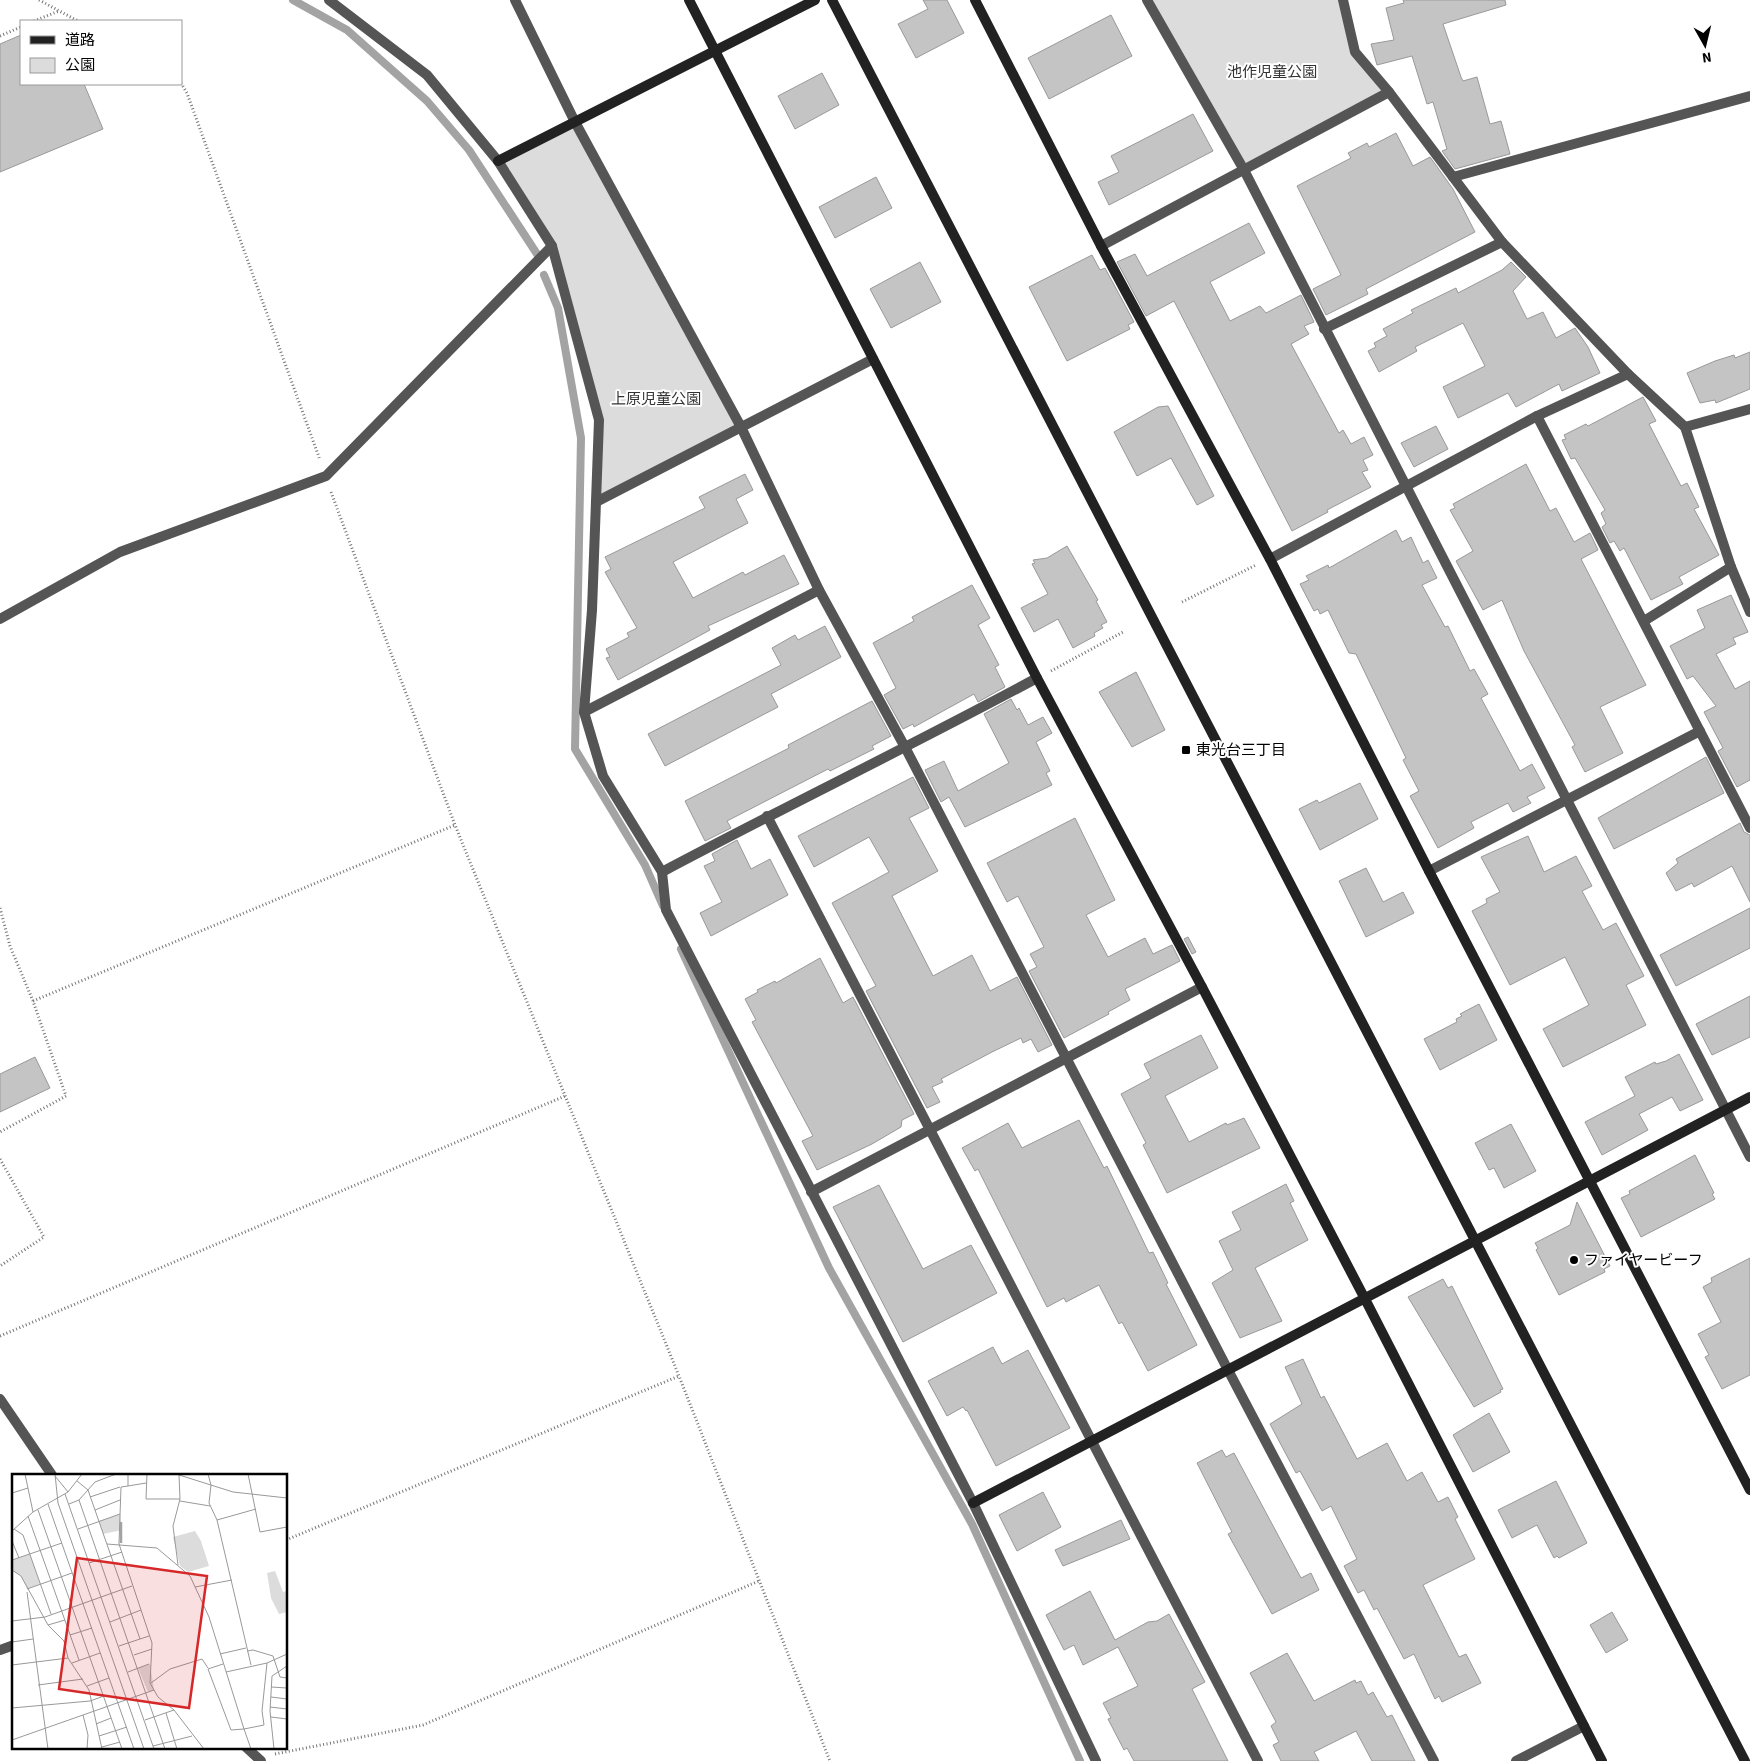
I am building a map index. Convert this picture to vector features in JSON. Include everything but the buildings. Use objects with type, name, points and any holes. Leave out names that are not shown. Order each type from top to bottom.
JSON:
[{"type":"street","points":[[329,0],[427,75],[498,161],[552,246],[599,420],[592,610],[584,712],[603,776],[662,872],[666,910],[810,1192],[973,1503],[1096,1761]]},
{"type":"street","points":[[515,0],[575,122],[741,427],[819,590],[906,749],[1228,1370],[1434,1761]]},
{"type":"street","points":[[689,0],[1037,678],[1202,987],[1365,1299],[1602,1761]]},
{"type":"street","points":[[498,161],[814,0]]},
{"type":"street","points":[[832,0],[1745,1761]]},
{"type":"street","points":[[974,0],[1101,246],[1270,558],[1589,1182],[1750,1490]]},
{"type":"street","points":[[1147,0],[1244,170],[1324,330],[1750,1157]]},
{"type":"street","points":[[1343,0],[1355,52],[1389,92],[1502,242],[1628,374],[1685,427],[1731,567],[1750,612]]},
{"type":"street","points":[[1101,246],[1389,92]]},
{"type":"street","points":[[1452,177],[1750,96]]},
{"type":"street","points":[[1324,330],[1502,242]]},
{"type":"street","points":[[0,619],[120,552],[326,476],[552,246]]},
{"type":"street","points":[[596,502],[874,359]]},
{"type":"street","points":[[1270,558],[1537,416],[1628,374]]},
{"type":"street","points":[[1685,427],[1750,409]]},
{"type":"street","points":[[1537,416],[1700,731],[1746,810],[1750,828]]},
{"type":"street","points":[[1644,621],[1731,567]]},
{"type":"street","points":[[584,712],[819,590]]},
{"type":"street","points":[[662,872],[767,816],[906,749],[1037,678]]},
{"type":"street","points":[[1429,871],[1700,731]]},
{"type":"street","points":[[767,816],[1258,1761]]},
{"type":"street","points":[[810,1192],[1202,987]]},
{"type":"street","points":[[973,1503],[1750,1098]]},
{"type":"street","points":[[0,1399],[51,1474]]},
{"type":"street","points":[[1516,1761],[1584,1726]]},
{"type":"street","points":[[247,1748],[259,1759]]},
{"type":"path","points":[[39,0],[76,20]]},
{"type":"path","points":[[36,20],[59,11]]},
{"type":"path","points":[[0,36],[20,27]]},
{"type":"path","points":[[182,85],[187,93],[326,476],[337,513],[380,620],[456,825],[679,1376],[830,1761]]},
{"type":"path","points":[[1182,602],[1270,558]]},
{"type":"path","points":[[1037,678],[1123,632]]},
{"type":"path","points":[[33,1001],[456,825]]},
{"type":"path","points":[[0,908],[10,946],[33,1001],[66,1096],[0,1132]]},
{"type":"path","points":[[0,1336],[565,1096]]},
{"type":"path","points":[[0,1159],[44,1237],[0,1266]]},
{"type":"path","points":[[288,1539],[679,1376]]},
{"type":"path","points":[[259,1759],[423,1725],[759,1581]]},
{"type":"green space","name":"池作児童公園","points":[[1147,0],[1343,0],[1355,52],[1389,92],[1244,170]]},
{"type":"green space","name":"上原児童公園","points":[[575,122],[741,427],[596,502],[599,420],[552,246],[498,161]]},
{"type":"waterway","points":[[293,0],[347,30],[427,101],[469,150],[537,254]]},
{"type":"waterway","points":[[544,275],[558,308],[581,438],[575,749],[645,865],[663,906]]},
{"type":"waterway","points":[[681,949],[829,1268],[972,1524],[1080,1761]]},
{"type":"place","name":"東光台三丁目","points":[[1186,750]]},
{"type":"place","name":"ファイヤービーフ","points":[[1574,1260]]}]
